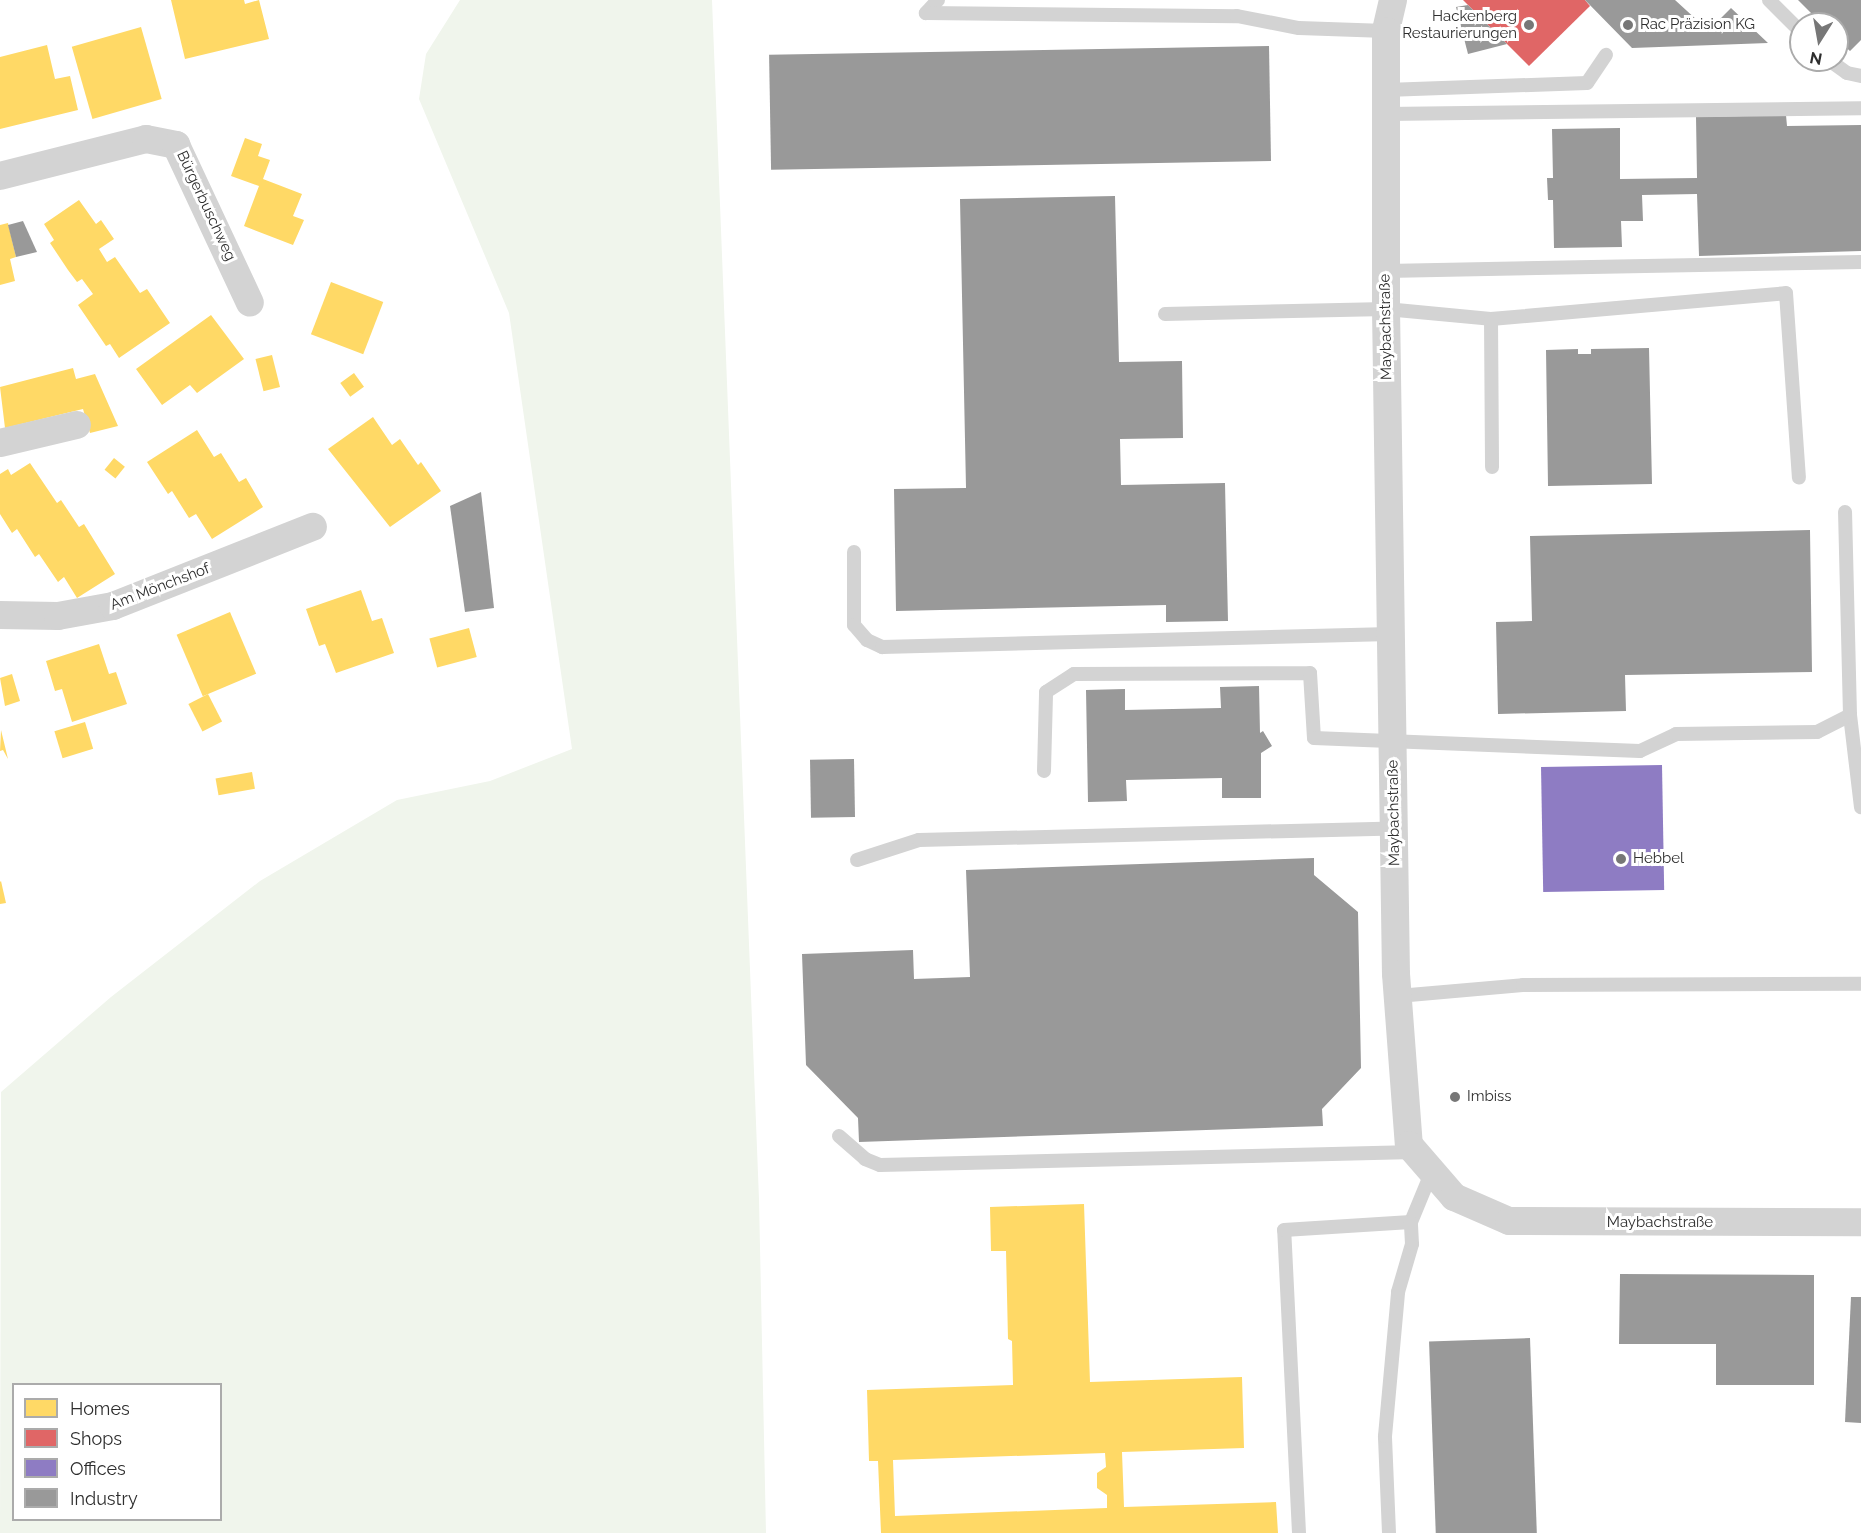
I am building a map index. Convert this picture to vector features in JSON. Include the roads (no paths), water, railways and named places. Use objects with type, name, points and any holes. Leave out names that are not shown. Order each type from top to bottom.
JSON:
[{"type":"street","name":"Maybachstraße","points":[[1393,0],[1386,31],[1386,309],[1398,996],[1409,1145],[1454,1197],[1509,1221],[1861,1222]]},
{"type":"street","name":"Bürgerbuschweg","points":[[0,176],[146,139],[176,145],[250,303]]},
{"type":"street","points":[[0,443],[77,425]]},
{"type":"street","name":"Am Mönchshof","points":[[0,615],[58,616],[113,606],[313,526]]},
{"type":"lane","points":[[938,0],[926,13],[1237,16],[1299,28],[1386,31]]},
{"type":"lane","points":[[1768,0],[1789,20]]},
{"type":"lane","points":[[1386,102],[1587,83],[1606,56]]},
{"type":"lane","points":[[1846,72],[1861,76]]},
{"type":"lane","points":[[1386,102],[1861,108]]},
{"type":"lane","points":[[1386,271],[1861,262]]},
{"type":"lane","points":[[1165,314],[1386,309],[1491,319],[1786,293],[1799,478]]},
{"type":"lane","points":[[1491,319],[1492,467]]},
{"type":"lane","points":[[1845,512],[1846,628],[1850,715],[1861,807]]},
{"type":"lane","points":[[855,552],[854,625],[867,640],[882,647],[1391,634]]},
{"type":"lane","points":[[1846,628],[1861,629]]},
{"type":"lane","points":[[1044,771],[1046,693],[1074,674],[1310,673],[1314,738],[1393,738],[1640,751],[1676,734],[1817,732],[1850,715]]},
{"type":"lane","points":[[857,860],[919,840],[1395,828]]},
{"type":"lane","points":[[1398,996],[1523,985],[1861,984]]},
{"type":"lane","points":[[839,1136],[865,1159],[880,1165],[1423,1161],[1411,1222],[1412,1244],[1398,1292],[1386,1436],[1389,1533]]},
{"type":"lane","points":[[1299,1533],[1284,1230],[1411,1222]]},
{"type":"place","name":"Hackenberg Restaurierungen","points":[[1529,25]]},
{"type":"place","name":"Rac Präzision KG","points":[[1628,25]]},
{"type":"place","name":"Hebbel","points":[[1621,859]]},
{"type":"place","name":"Imbiss","points":[[1455,1097]]}]
